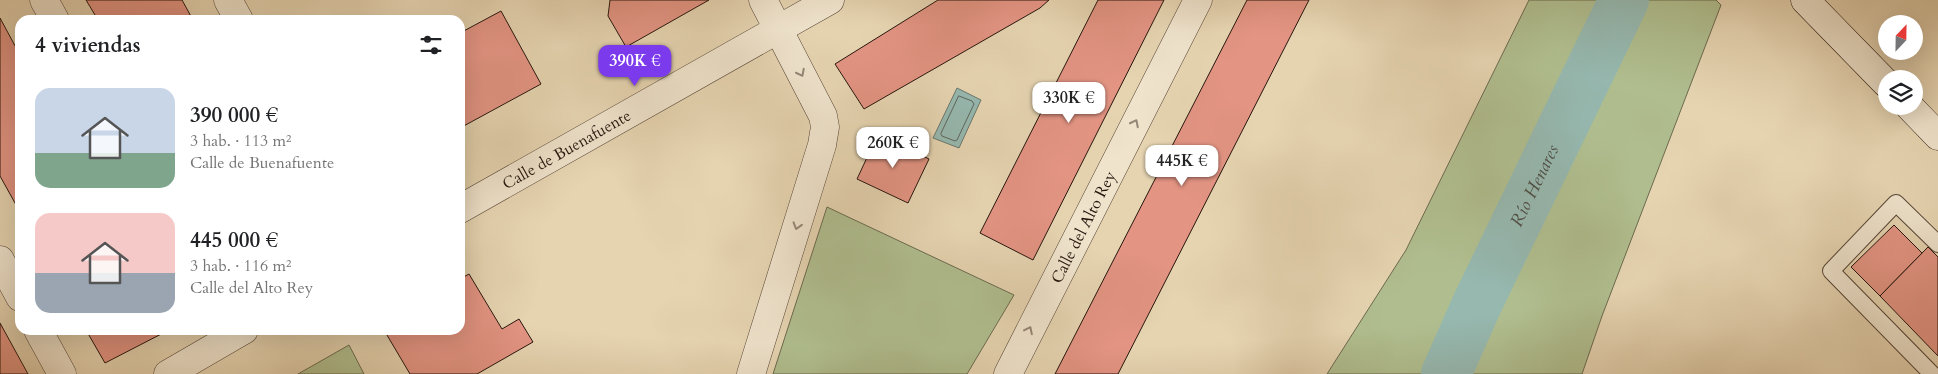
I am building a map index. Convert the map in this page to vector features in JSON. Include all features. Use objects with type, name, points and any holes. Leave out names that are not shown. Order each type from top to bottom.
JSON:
[{"type":"street","points":[[44,0],[52,15]]},
{"type":"street","points":[[228,0],[236,15]]},
{"type":"street","points":[[751,374],[824,135],[823,116],[763,0]]},
{"type":"street","name":"Calle de Buenafuente","points":[[465,206],[830,0]]},
{"type":"street","name":"Calle del Alto Rey","points":[[1008,374],[1198,0]]},
{"type":"street","points":[[1810,5],[1878,75]]},
{"type":"street","points":[[1918,115],[1938,136]]},
{"type":"street","points":[[0,260],[15,288]]},
{"type":"street","points":[[41,335],[62,374]]},
{"type":"street","points":[[168,374],[230,335]]},
{"type":"lane","points":[[1932,374],[1831,270],[1896,203],[1938,244]]},
{"type":"green space","points":[[1529,0],[1716,0],[1721,5],[1602,316],[1582,374],[1327,374],[1406,250]]},
{"type":"green space","points":[[827,207],[1014,295],[967,374],[773,374]]},
{"type":"green space","points":[[349,345],[364,374],[298,374]]},
{"type":"water","points":[[957,88],[981,100],[959,148],[933,138]]},
{"type":"building","points":[[86,0],[182,0],[190,15],[95,15]]},
{"type":"building","points":[[610,0],[709,0],[626,47],[608,16]]},
{"type":"building","points":[[938,0],[1049,0],[1040,8],[864,109],[835,64]]},
{"type":"building","points":[[1098,0],[1164,0],[1033,260],[980,233]]},
{"type":"building","points":[[1247,0],[1309,0],[1118,374],[1055,374]]},
{"type":"building","points":[[501,11],[541,84],[465,125],[465,30]]},
{"type":"building","points":[[0,18],[15,46],[15,203],[0,176]]},
{"type":"building","points":[[878,134],[929,159],[908,203],[857,179]]},
{"type":"building","points":[[1894,225],[1922,253],[1880,296],[1851,267]]},
{"type":"building","points":[[1928,247],[1938,257],[1938,356],[1880,296]]},
{"type":"building","points":[[469,274],[502,329],[519,319],[533,342],[477,374],[410,374],[387,335],[465,335],[465,276]]},
{"type":"building","points":[[0,323],[28,374],[0,374]]},
{"type":"building","points":[[89,335],[159,335],[105,363]]},
{"type":"waterway","name":"Río Henares","points":[[1446,374],[1477,304],[1624,0]]}]
